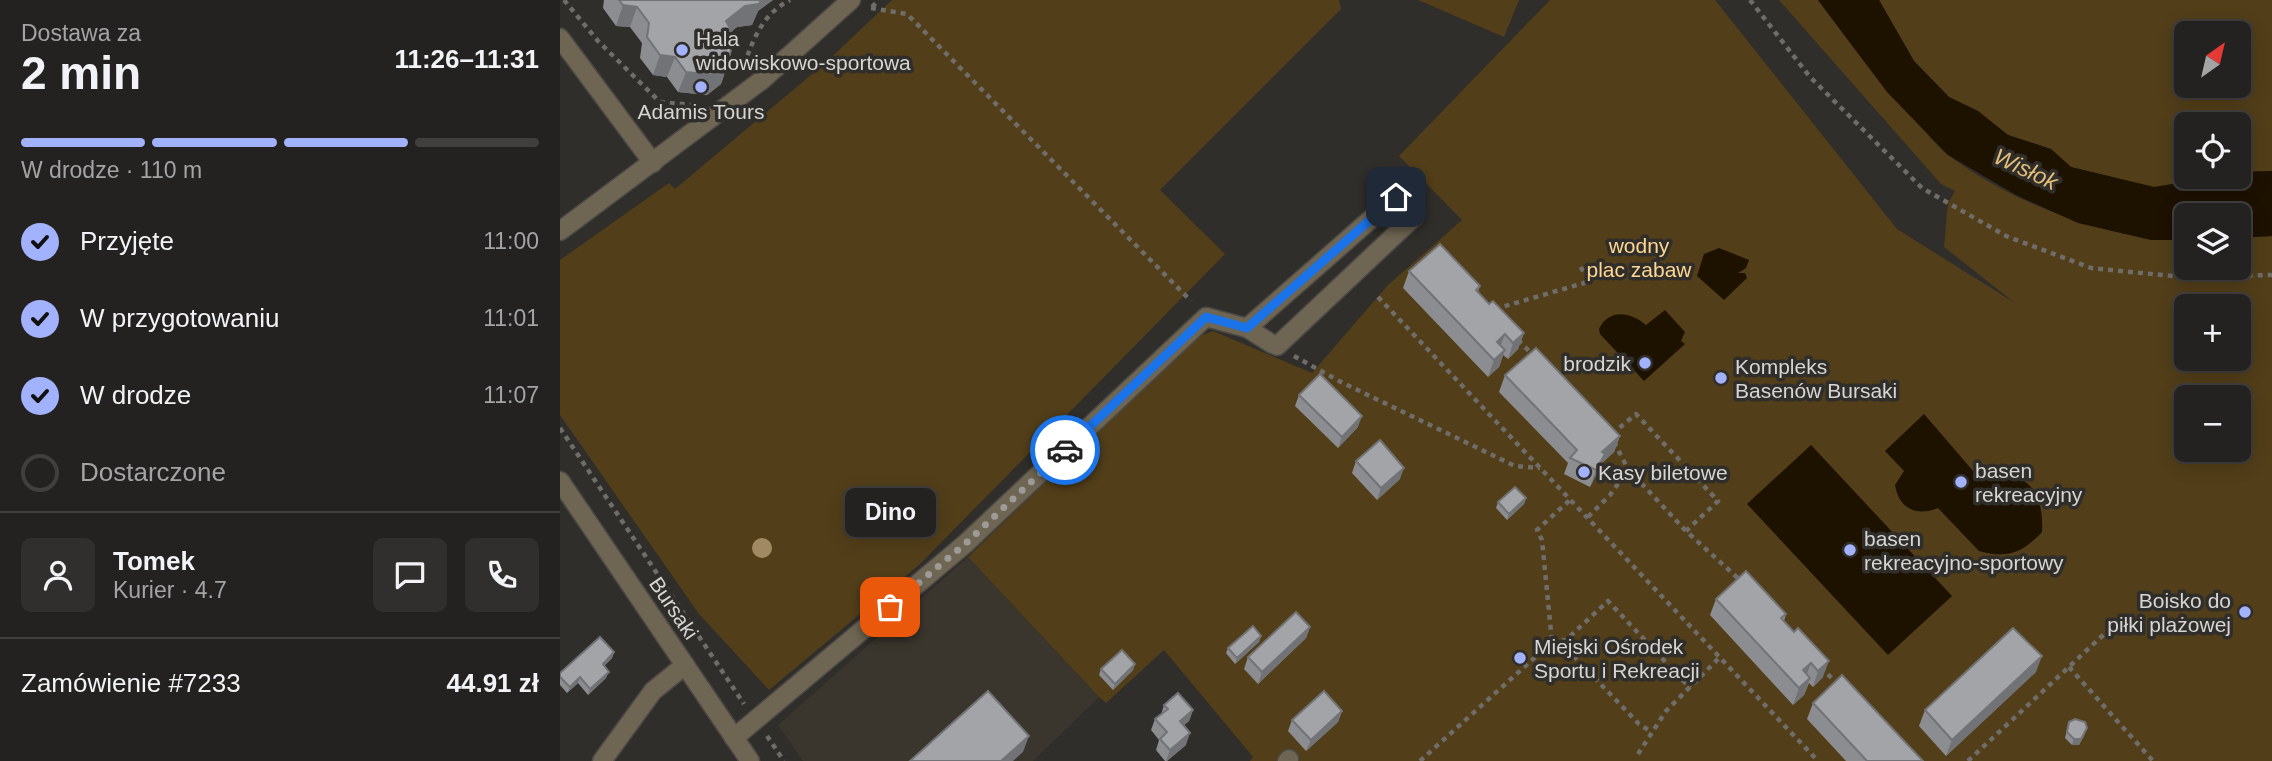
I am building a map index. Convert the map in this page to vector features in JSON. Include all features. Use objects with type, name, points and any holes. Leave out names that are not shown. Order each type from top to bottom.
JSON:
[{"type":"street","points":[[560,231],[762,80],[851,0]]},
{"type":"street","points":[[560,38],[653,163]]},
{"type":"street","points":[[734,738],[965,544],[1206,317],[1247,328],[1275,345],[1414,217],[1396,197],[1247,328]]},
{"type":"street","name":"Bursaki","points":[[560,481],[750,761]]},
{"type":"street","points":[[602,761],[653,691],[685,665]]},
{"type":"path","points":[[564,0],[598,41],[660,102],[696,105]]},
{"type":"path","points":[[739,77],[752,41],[771,10],[790,0]]},
{"type":"path","points":[[1750,0],[1810,77],[1922,188],[2006,236],[2091,268],[2182,277],[2272,275]]},
{"type":"path","points":[[871,8],[907,14],[1206,317]]},
{"type":"path","points":[[1500,320],[1491,311],[1584,283],[1590,278],[1579,265]]},
{"type":"path","points":[[1378,297],[1518,448],[1542,468],[1818,761]]},
{"type":"path","points":[[1509,330],[1536,359]]},
{"type":"path","points":[[1275,345],[1341,383],[1516,466],[1542,468]]},
{"type":"path","points":[[1686,531],[1718,500],[1636,414],[1609,437],[1628,470],[1686,531],[1745,585]]},
{"type":"path","points":[[560,428],[784,761]]},
{"type":"path","points":[[1588,517],[1610,495],[1628,470]]},
{"type":"path","points":[[1552,642],[1542,540],[1536,530],[1571,499]]},
{"type":"path","points":[[1650,731],[1639,724],[1564,646],[1566,640],[1608,601],[1690,688]]},
{"type":"path","points":[[1968,761],[2116,623]]},
{"type":"path","points":[[1420,761],[1552,642],[1566,640]]},
{"type":"path","points":[[1637,754],[1650,731],[1720,657]]},
{"type":"path","points":[[1818,663],[1845,692]]},
{"type":"path","points":[[2068,667],[2153,761]]},
{"type":"shaded area","points":[[968,557],[1099,697],[1033,761],[803,761],[778,725]]},
{"type":"green space","points":[[892,0],[1339,0],[1341,9],[1160,190],[1225,254],[920,564],[769,690],[699,614],[560,415],[560,260],[669,183],[675,189],[824,64]]},
{"type":"green space","points":[[1418,0],[1519,0],[1504,37]]},
{"type":"green space","name":"Kompleks Basenów Bursaki","points":[[1550,0],[1715,0],[1897,229],[2015,303],[1944,247],[1948,203],[1955,191],[1941,184],[1779,0],[1818,0],[1904,110],[1948,155],[2001,188],[2061,216],[2125,234],[2174,240],[2174,280],[2251,280],[2251,237],[2272,236],[2272,761],[1250,761],[1253,757],[1164,650],[1106,703],[968,557],[1195,338],[1213,331],[1312,373],[1388,285],[1462,220],[1399,156]]},
{"type":"green space","points":[[1879,0],[2272,0],[2272,171],[2251,172],[2251,112],[2174,112],[2174,184],[2154,187],[2071,167],[2051,149],[2008,135],[1978,111],[1949,97],[1914,61]]},
{"type":"water","name":"Wisłok","points":[[1818,0],[1879,0],[1914,61],[1949,97],[1978,111],[2008,135],[2051,149],[2071,167],[2154,187],[2174,184],[2174,189],[2251,189],[2251,172],[2272,171],[2272,236],[2251,237],[2251,203],[2174,203],[2174,240],[2151,240],[2078,223],[2016,195],[1948,155],[1887,92]]},
{"type":"water","points":[[1719,248],[1749,260],[1746,268],[1738,273],[1745,273],[1747,278],[1724,300],[1697,276],[1704,254]]},
{"type":"water","name":"brodzik","points":[[1665,310],[1685,332],[1681,341],[1685,344],[1644,381],[1600,334],[1599,329],[1603,322],[1614,315],[1634,317],[1646,325]]},
{"type":"water","name":"basen rekreacyjny","points":[[1924,414],[1980,479],[2009,476],[2029,484],[2039,503],[2042,532],[2028,545],[2006,554],[1979,551],[1938,508],[1916,511],[1900,500],[1895,485],[1904,471],[1885,451]]},
{"type":"water","name":"basen rekreacyjno-sportowy","points":[[1811,445],[1952,596],[1888,655],[1747,504]]},
{"type":"building","name":"Hala widowiskowo-sportowa","points":[[619,0],[761,0],[759,4],[745,6],[726,21],[734,36],[728,63],[714,75],[686,72],[675,57],[660,55],[647,37],[649,23],[637,7],[623,5]]},
{"type":"building","points":[[1440,244],[1480,286],[1476,290],[1489,304],[1493,301],[1524,333],[1513,343],[1505,334],[1497,342],[1505,350],[1494,360],[1409,271]]},
{"type":"building","points":[[1536,348],[1620,436],[1602,452],[1605,454],[1596,470],[1570,458],[1577,450],[1505,375]]},
{"type":"building","points":[[1320,374],[1362,416],[1342,437],[1299,395]]},
{"type":"building","points":[[1380,440],[1404,468],[1381,488],[1356,461]]},
{"type":"building","points":[[1515,487],[1526,498],[1509,514],[1498,502]]},
{"type":"building","points":[[1746,571],[1786,614],[1781,618],[1794,632],[1798,628],[1829,661],[1818,671],[1811,663],[1803,670],[1810,678],[1799,688],[1716,599]]},
{"type":"building","points":[[1296,612],[1310,627],[1262,672],[1248,657]]},
{"type":"building","points":[[1253,626],[1261,636],[1237,658],[1228,648]]},
{"type":"building","points":[[2013,628],[2042,656],[1952,740],[1925,710]]},
{"type":"building","points":[[600,637],[614,652],[603,664],[609,672],[590,689],[580,677],[570,687],[560,677],[560,673]]},
{"type":"building","points":[[1122,650],[1135,664],[1115,684],[1101,669]]},
{"type":"building","points":[[1842,675],[1923,761],[1867,761],[1813,703]]},
{"type":"building","points":[[988,691],[1029,736],[1001,761],[910,761]]},
{"type":"building","points":[[1324,691],[1342,711],[1311,740],[1292,720]]},
{"type":"building","points":[[1178,693],[1193,710],[1180,721],[1190,733],[1170,750],[1160,739],[1167,732],[1155,719],[1168,709],[1164,705]]},
{"type":"building","points":[[2075,719],[2085,722],[2087,728],[2081,739],[2074,739],[2067,732],[2069,722]]},
{"type":"way so far","points":[[890,607],[965,544],[1065,450]]},
{"type":"place","name":"Hala widowiskowo-sportowa","points":[[682,50]]},
{"type":"place","name":"Adamis Tours","points":[[701,87]]},
{"type":"place","name":"brodzik","points":[[1645,363]]},
{"type":"place","name":"Kompleks Basenów Bursaki","points":[[1721,378]]},
{"type":"place","name":"Kasy biletowe","points":[[1584,472]]},
{"type":"place","name":"basen rekreacyjny","points":[[1961,482]]},
{"type":"place","name":"basen rekreacyjno-sportowy","points":[[1850,550]]},
{"type":"place","name":"Dino","points":[[890,607]]},
{"type":"place","name":"Boisko do piłki plażowej","points":[[2245,612]]},
{"type":"place","name":"Miejski Ośrodek Sportu i Rekreacji","points":[[1520,658]]},
{"type":"route","points":[[1065,450],[1206,317],[1247,328],[1396,197]]},
{"type":"park label","name":"wodny plac zabaw","points":[[1639,257]]}]
